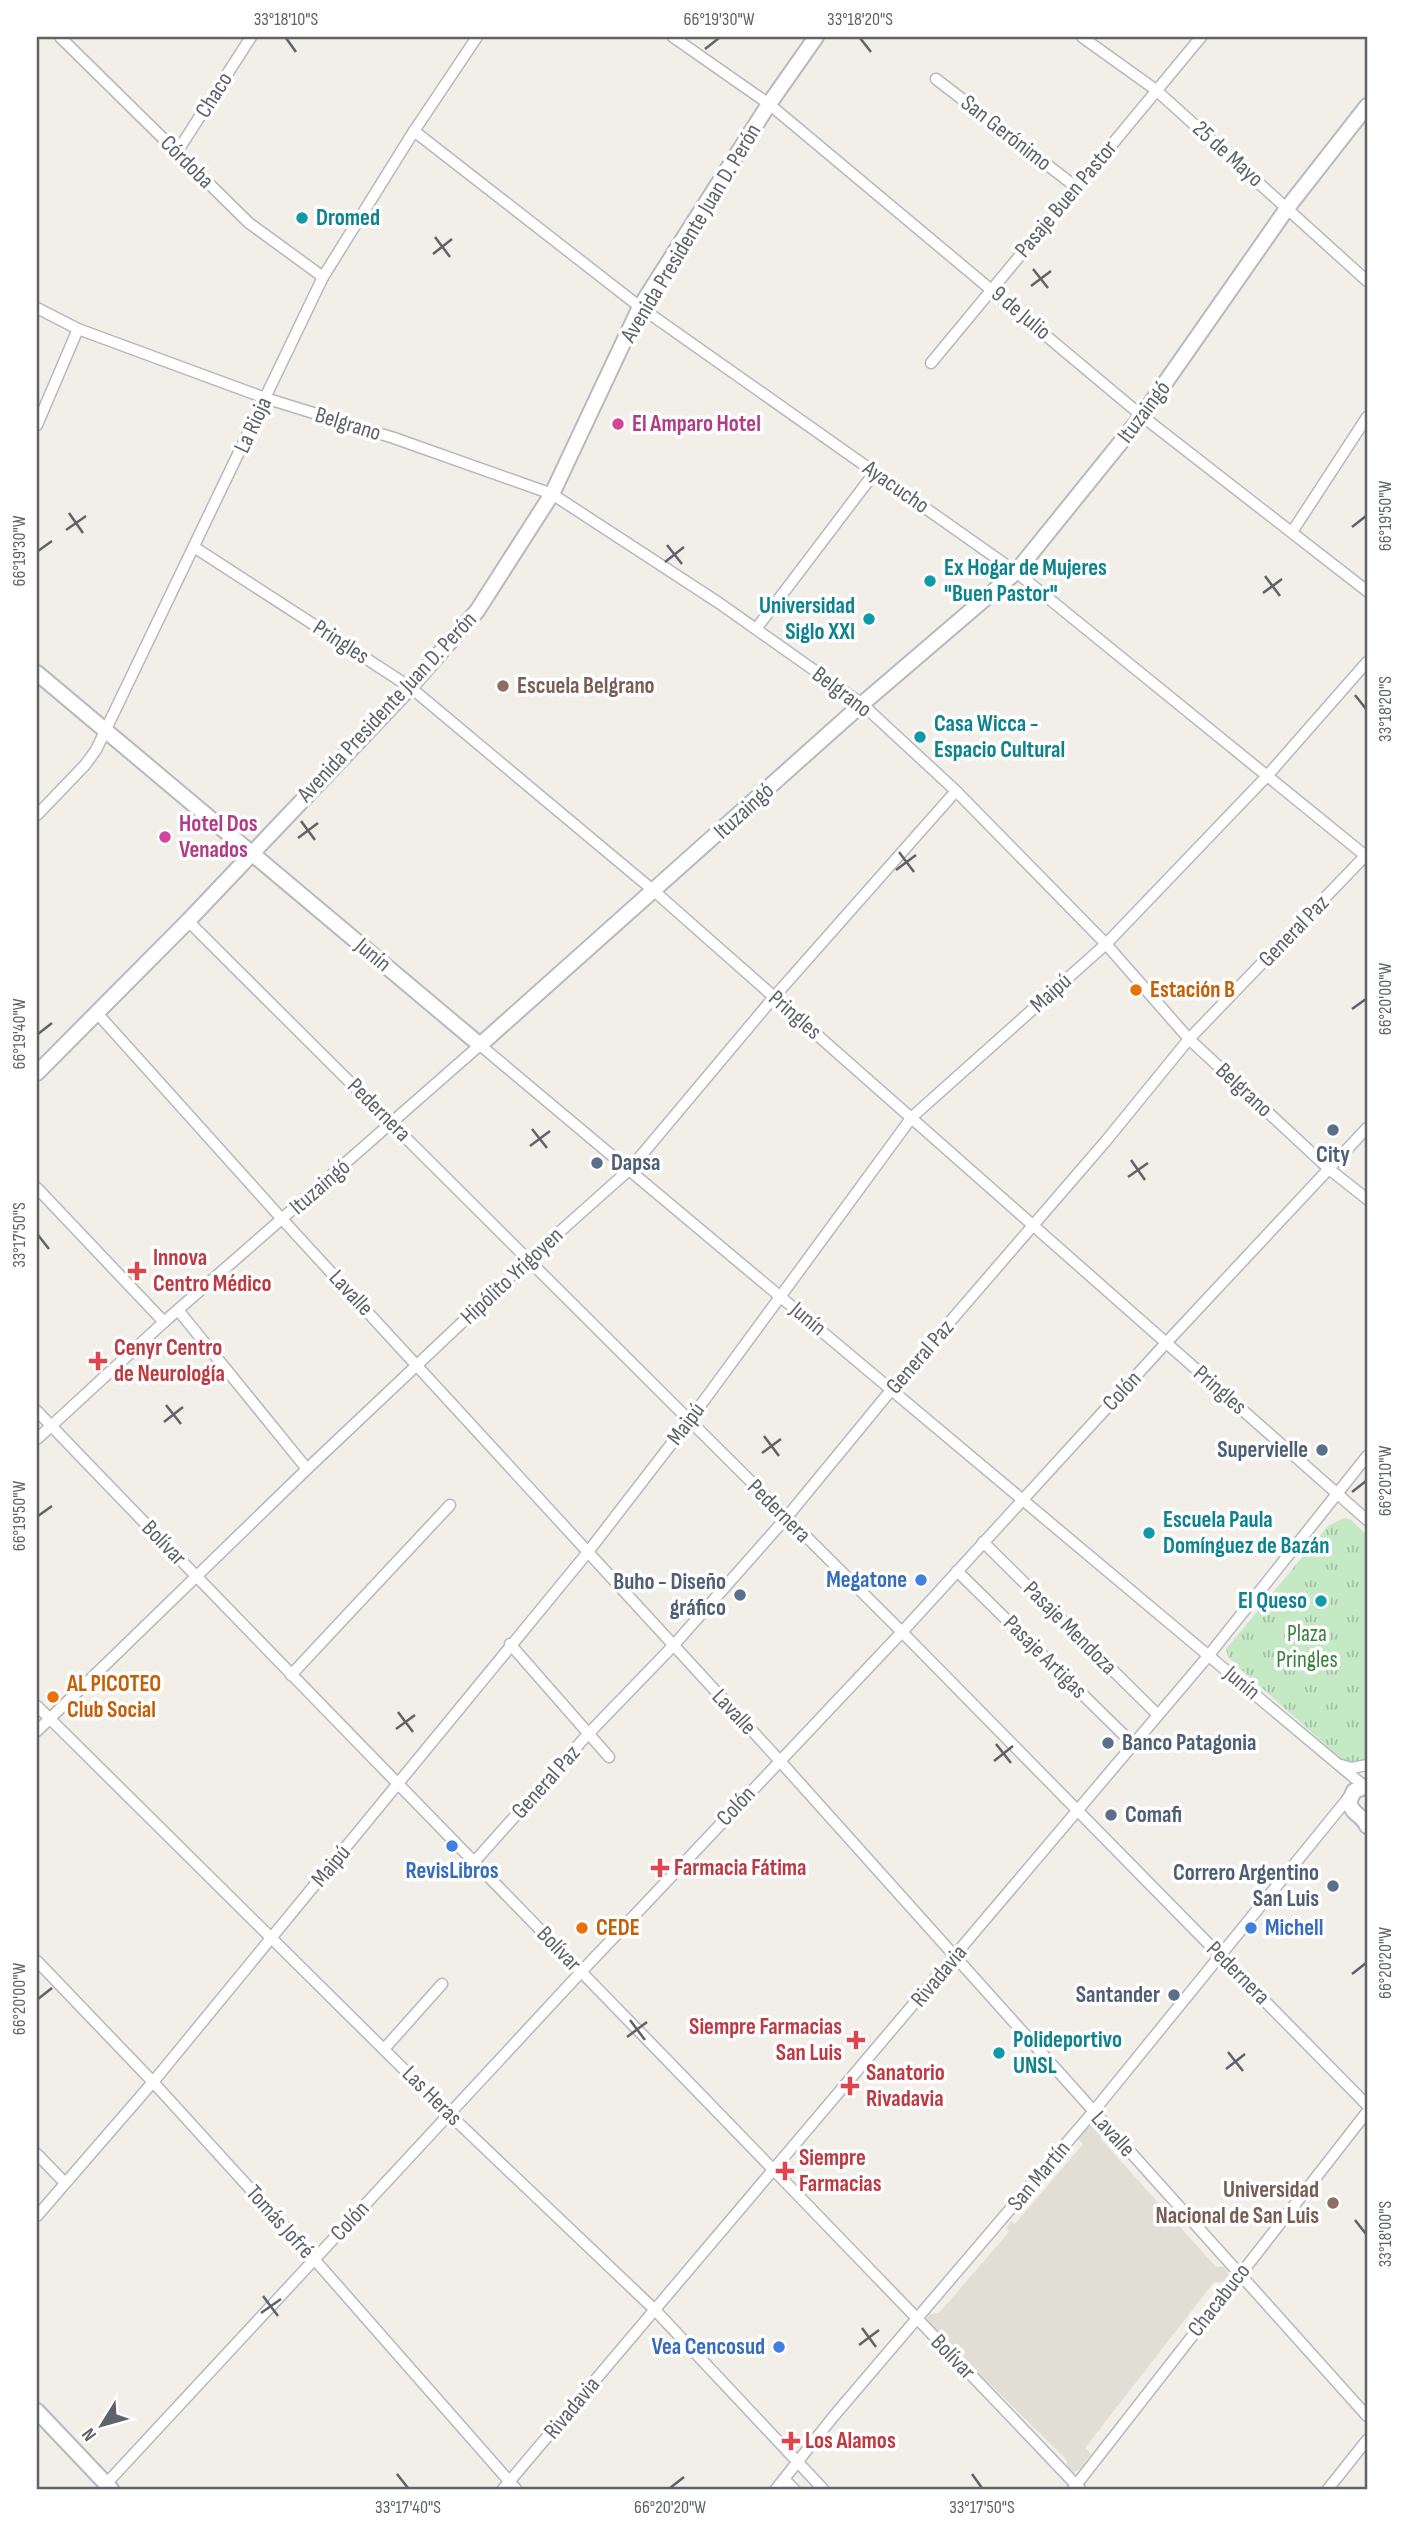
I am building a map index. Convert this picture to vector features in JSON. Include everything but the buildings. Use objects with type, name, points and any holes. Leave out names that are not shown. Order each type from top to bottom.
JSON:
[{"type":"street","name":"Córdoba","points":[[60,37],[249,223],[323,277]]},
{"type":"street","name":"Chaco","points":[[177,152],[251,37]]},
{"type":"street","name":"La Rioja","points":[[37,815],[92,758],[323,277],[414,131],[477,37]]},
{"type":"street","name":"9 de Julio","points":[[673,37],[769,104],[1142,416],[1367,591]]},
{"type":"street","name":"Avenida Presidente Juan D. Perón","points":[[37,1073],[188,921],[410,687],[483,603],[552,494],[640,307],[769,104],[816,37]]},
{"type":"street","name":"25 de Mayo","points":[[1082,37],[1156,90],[1367,281]]},
{"type":"street","name":"Pasaje Buen Pastor","points":[[931,363],[1201,37]]},
{"type":"street","name":"San Gerónimo","points":[[936,79],[1076,187]]},
{"type":"street","name":"Ituzaingó","points":[[37,1439],[164,1322],[393,1124],[862,704],[1017,572],[1142,416],[1288,207],[1367,106]]},
{"type":"street","name":"Ayacucho","points":[[414,131],[640,307],[1017,572],[1367,855]]},
{"type":"street","name":"Belgrano","points":[[37,308],[78,329],[265,398],[394,438],[552,494],[756,629],[862,704],[956,792],[1106,944],[1189,1039],[1329,1169],[1367,1199]]},
{"type":"street","points":[[37,425],[78,329]]},
{"type":"street","points":[[1292,532],[1367,417]]},
{"type":"street","points":[[756,629],[875,472]]},
{"type":"street","name":"Pringles","points":[[194,547],[410,687],[654,891],[1035,1224],[1367,1520]]},
{"type":"street","name":"Maipú","points":[[37,2216],[153,2082],[588,1552],[689,1421],[912,1117],[1106,944],[1267,776],[1367,663]]},
{"type":"street","name":"Junín","points":[[37,673],[892,1388],[1361,1786]]},
{"type":"street","name":"Hipólito Yrigoyen","points":[[37,1731],[417,1364],[629,1170],[774,997],[956,792]]},
{"type":"street","name":"General Paz","points":[[475,1861],[588,1734],[673,1646],[786,1518],[892,1388],[1035,1224],[1189,1039],[1367,855]]},
{"type":"street","name":"Pedernera","points":[[188,921],[902,1632],[1367,2105]]},
{"type":"street","name":"Lavalle","points":[[96,1012],[282,1219],[779,1760],[1367,2416]]},
{"type":"street","name":"Colón","points":[[106,2487],[314,2259],[779,1760],[902,1632],[1367,1128]]},
{"type":"street","points":[[37,1188],[164,1322]]},
{"type":"street","points":[[178,1310],[307,1469]]},
{"type":"street","name":"Bolívar","points":[[37,1411],[290,1675],[775,2170],[1076,2488]]},
{"type":"street","name":"Rivadavia","points":[[510,2487],[654,2310],[1209,1655],[1367,1457]]},
{"type":"street","points":[[290,1675],[450,1505]]},
{"type":"street","name":"Pasaje Mendoza","points":[[983,1542],[1158,1715]]},
{"type":"street","name":"Pasaje Artigas","points":[[957,1571],[1133,1744]]},
{"type":"street","points":[[510,1644],[609,1757]]},
{"type":"street","name":"Las Heras","points":[[37,1706],[449,2114],[654,2310],[823,2489]]},
{"type":"street","points":[[1336,1763],[1352,1768],[1367,1765]]},
{"type":"street","points":[[1361,1786],[1349,1802],[1351,1810],[1364,1820],[1367,1826]]},
{"type":"street","name":"San Martín","points":[[776,2489],[833,2417],[1093,2112],[1361,1786]]},
{"type":"street","name":"Tomás Jofré","points":[[37,1961],[153,2082],[314,2259],[510,2487]]},
{"type":"street","points":[[384,2048],[442,1984]]},
{"type":"street","name":"Chacabuco","points":[[1076,2488],[1367,2112]]},
{"type":"street","points":[[37,2154],[65,2183]]},
{"type":"street","points":[[37,2411],[106,2487]]},
{"type":"street","points":[[1328,2489],[1367,2441]]},
{"type":"street","points":[[784,2479],[794,2489]]},
{"type":"shaded area","points":[[1092,2125],[1099,2128],[1101,2139],[1216,2267],[1224,2267],[1229,2275],[1225,2282],[1214,2282],[1085,2448],[1091,2454],[1079,2470],[1074,2472],[1067,2467],[1066,2459],[926,2321],[930,2314],[939,2313],[1009,2232],[1006,2228],[1011,2221],[1015,2224],[1083,2144],[1078,2139],[1087,2127]]},
{"type":"green space","name":"Plaza Pringles","points":[[1344,1518],[1351,1520],[1367,1535],[1367,1759],[1355,1765],[1345,1762],[1236,1665],[1228,1657],[1226,1649],[1328,1526]]},
{"type":"place","name":"Dromed","points":[[302,218]]},
{"type":"place","name":"El Amparo Hotel","points":[[618,424]]},
{"type":"place","name":"Ex Hogar de Mujeres \"Buen Pastor\"","points":[[930,581]]},
{"type":"place","name":"Universidad Siglo XXI","points":[[869,619]]},
{"type":"place","name":"Escuela Belgrano","points":[[503,686]]},
{"type":"place","name":"Casa Wicca - Espacio Cultural","points":[[920,737]]},
{"type":"place","name":"Hotel Dos Venados","points":[[165,837]]},
{"type":"place","name":"Estación B","points":[[1136,990]]},
{"type":"place","name":"City","points":[[1333,1130]]},
{"type":"place","name":"Dapsa","points":[[597,1163]]},
{"type":"place","name":"Innova Centro Médico","points":[[137,1271]]},
{"type":"place","name":"Cenyr Centro de Neurología","points":[[98,1361]]},
{"type":"place","name":"Supervielle","points":[[1322,1450]]},
{"type":"place","name":"Escuela Paula Domínguez de Bazán","points":[[1149,1533]]},
{"type":"place","name":"Megatone","points":[[921,1580]]},
{"type":"place","name":"Buho - Diseño gráfico","points":[[740,1595]]},
{"type":"place","name":"El Queso","points":[[1321,1601]]},
{"type":"place","name":"AL PICOTEO Club Social","points":[[53,1697]]},
{"type":"place","name":"Banco Patagonia","points":[[1108,1743]]},
{"type":"place","name":"Comafi","points":[[1111,1815]]},
{"type":"place","name":"RevisLibros","points":[[452,1846]]},
{"type":"place","name":"Farmacia Fátima","points":[[660,1868]]},
{"type":"place","name":"Correro Argentino San Luis","points":[[1333,1886]]},
{"type":"place","name":"CEDE","points":[[582,1928]]},
{"type":"place","name":"Michell","points":[[1251,1928]]},
{"type":"place","name":"Santander","points":[[1174,1995]]},
{"type":"place","name":"Siempre Farmacias San Luis","points":[[856,2040]]},
{"type":"place","name":"Polideportivo UNSL","points":[[999,2053]]},
{"type":"place","name":"Sanatorio Rivadavia","points":[[850,2086]]},
{"type":"place","name":"Siempre Farmacias","points":[[785,2171]]},
{"type":"place","name":"Universidad Nacional de San Luis","points":[[1333,2203]]},
{"type":"place","name":"Vea Cencosud","points":[[779,2347]]},
{"type":"place","name":"Los Alamos","points":[[791,2441]]}]
